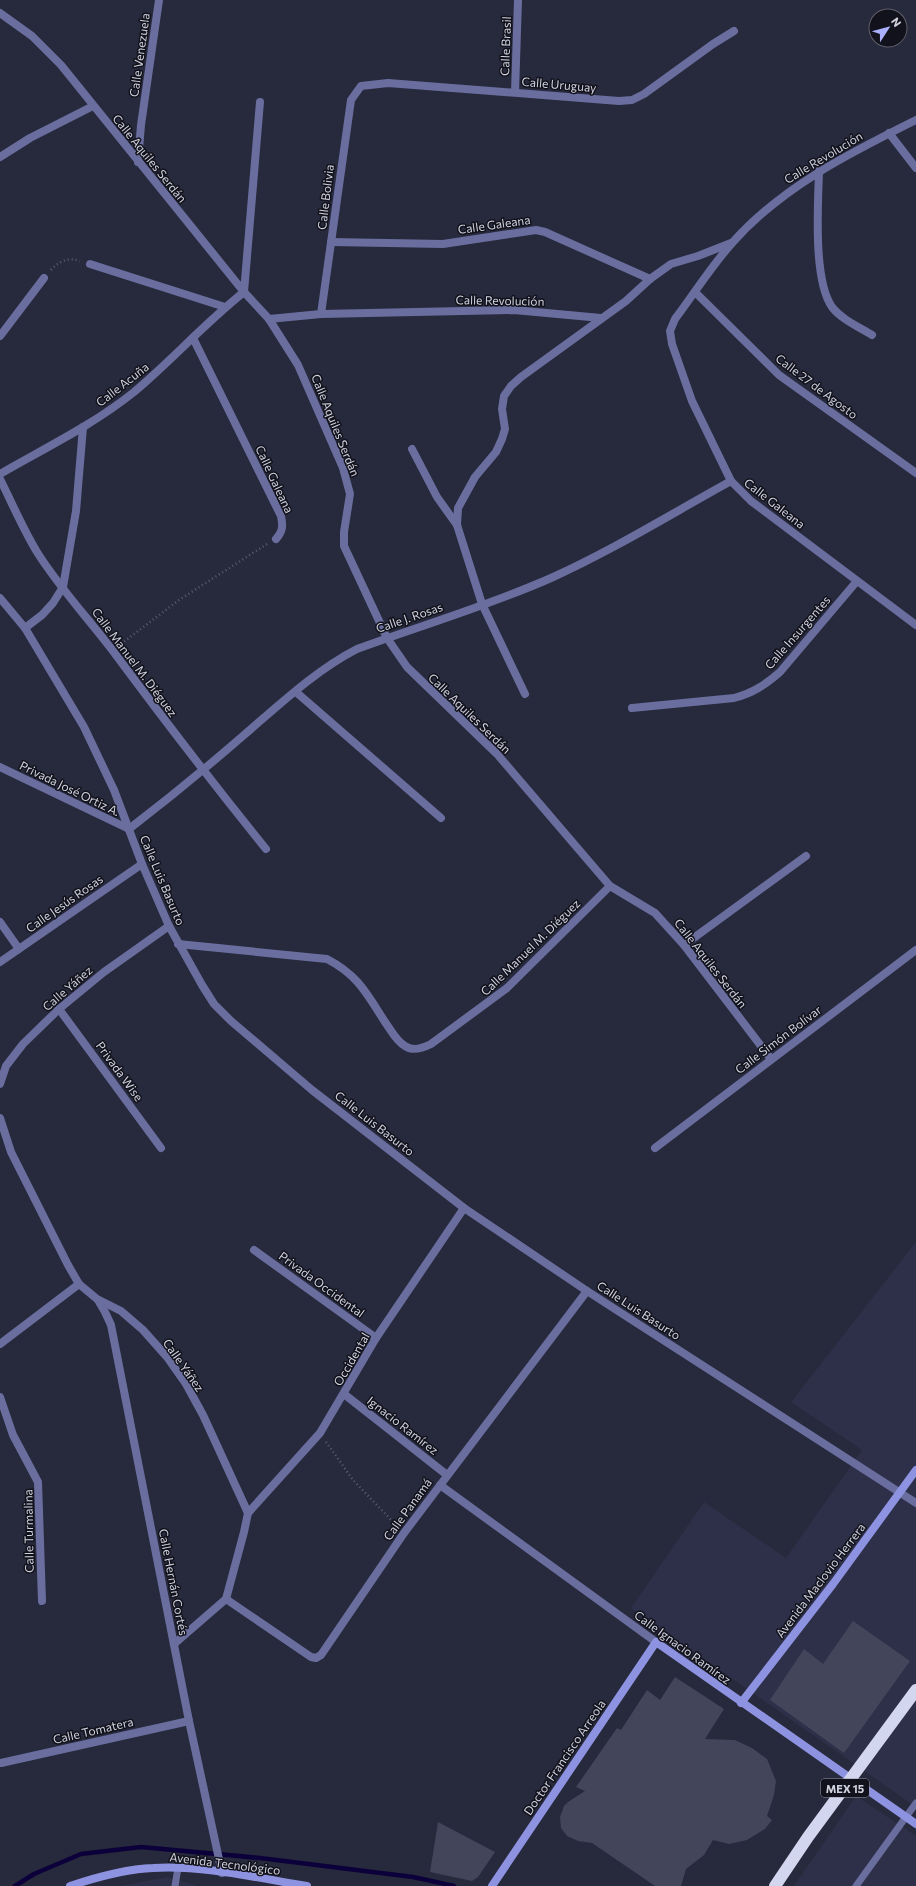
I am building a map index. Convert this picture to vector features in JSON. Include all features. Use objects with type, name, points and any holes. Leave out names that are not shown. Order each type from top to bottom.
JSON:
[{"type":"highway","name":"MEX 15","points":[[775,1886],[808,1837],[916,1690]]},
{"type":"street","name":"Calle Venezuela","points":[[138,162],[141,124],[159,0]]},
{"type":"street","name":"Calle Brasil","points":[[515,92],[518,0]]},
{"type":"street","name":"Calle Aquiles Serdán","points":[[0,13],[32,36],[61,65],[244,292],[269,319],[298,365],[343,468],[350,494],[344,532],[344,546],[387,638],[407,667],[497,754],[610,886],[655,913],[684,945],[771,1059]]},
{"type":"street","name":"Calle Uruguay","points":[[361,86],[388,83],[619,101],[632,100],[644,94],[713,44],[734,31]]},
{"type":"street","name":"Calle Bolivia","points":[[321,314],[351,100],[361,86]]},
{"type":"street","points":[[244,292],[260,102]]},
{"type":"street","points":[[0,157],[30,138],[93,106]]},
{"type":"street","name":"Calle Revolución","points":[[695,292],[732,242],[763,211],[819,171],[916,120]]},
{"type":"street","points":[[889,133],[916,168]]},
{"type":"street","points":[[819,171],[818,242],[826,295],[839,314],[872,335]]},
{"type":"street","name":"Calle Galeana","points":[[332,242],[443,244],[536,230],[545,232],[650,279]]},
{"type":"street","name":"Calle Revolución","points":[[269,319],[321,314],[514,310],[601,318],[626,301],[650,279],[671,264],[698,256],[732,242]]},
{"type":"street","points":[[90,264],[225,307]]},
{"type":"street","points":[[0,336],[44,278]]},
{"type":"street","name":"Calle Acuña","points":[[0,474],[82,427],[133,392],[225,307],[244,292]]},
{"type":"street","name":"Calle Galeana","points":[[695,292],[675,319],[670,331],[672,344],[692,401],[731,481],[751,501],[916,625]]},
{"type":"street","name":"Calle 27 de Agosto","points":[[695,292],[779,375],[916,473]]},
{"type":"street","points":[[457,525],[458,508],[461,502],[475,477],[496,452],[502,439],[505,429],[502,409],[504,396],[511,386],[601,318]]},
{"type":"street","name":"Calle Galeana","points":[[193,338],[281,516],[283,525],[281,533],[276,539]]},
{"type":"street","points":[[25,628],[42,615],[53,603],[62,587],[76,504],[82,427]]},
{"type":"street","points":[[412,449],[437,496],[457,525],[482,604],[525,694]]},
{"type":"street","name":"Calle Manuel M. Diéguez","points":[[0,479],[30,540],[62,587],[112,650],[203,771],[266,849]]},
{"type":"street","name":"Calle J. Rosas","points":[[129,829],[203,771],[296,692],[342,656],[357,649],[552,577],[593,557],[731,481]]},
{"type":"street","name":"Calle Insurgentes","points":[[632,708],[734,698],[750,694],[766,685],[780,672],[857,581]]},
{"type":"street","name":"Calle Luis Basurto","points":[[0,598],[25,628],[84,727],[114,790],[142,864],[169,926],[214,1004],[231,1021],[312,1090],[464,1208],[587,1291],[916,1503]]},
{"type":"street","points":[[296,692],[441,818]]},
{"type":"street","name":"Privada José Ortiz A.","points":[[0,767],[129,829]]},
{"type":"street","points":[[684,945],[806,856]]},
{"type":"street","name":"Calle Jesús Rosas","points":[[0,962],[142,864]]},
{"type":"street","name":"Calle Manuel M. Diéguez","points":[[178,944],[327,959],[343,968],[359,983],[396,1038],[405,1047],[418,1049],[431,1044],[507,988],[610,886]]},
{"type":"street","points":[[0,922],[19,949]]},
{"type":"street","name":"Calle Yáñez","points":[[0,1084],[6,1066],[23,1044],[59,1010],[104,972],[169,926]]},
{"type":"street","name":"Calle Simón Bolívar","points":[[655,1148],[916,950]]},
{"type":"street","name":"Privada Wise","points":[[59,1010],[161,1148]]},
{"type":"street","name":"Calle Yáñez","points":[[0,1118],[11,1152],[79,1284],[97,1299],[121,1311],[143,1330],[167,1357],[186,1384],[203,1415],[248,1513]]},
{"type":"street","name":"Occidental","points":[[248,1513],[320,1433],[376,1338],[464,1208]]},
{"type":"street","name":"Privada Occidental","points":[[254,1250],[376,1338]]},
{"type":"street","points":[[0,1344],[79,1284]]},
{"type":"street","name":"Calle Panamá","points":[[226,1599],[311,1657],[316,1658],[321,1655],[404,1533],[587,1291]]},
{"type":"street","name":"Calle Hernán Cortés","points":[[97,1299],[106,1312],[111,1325],[189,1721],[222,1873]]},
{"type":"street","name":"Ignacio Ramírez","points":[[344,1394],[447,1475]]},
{"type":"street","name":"Calle Turmalina","points":[[0,1397],[15,1441],[38,1482],[42,1601]]},
{"type":"street","name":"Avenida Maclovio Herrera","points":[[741,1703],[833,1584],[916,1470]]},
{"type":"street","name":"Calle Ignacio Ramírez","points":[[440,1485],[741,1703],[916,1824]]},
{"type":"street","points":[[174,1644],[226,1599],[248,1513]]},
{"type":"street","name":"Doctor Francisco Arreola","points":[[492,1886],[656,1642]]},
{"type":"street","name":"Calle Tomatera","points":[[1,1763],[189,1721]]},
{"type":"street","name":"Avenida Tecnológico","points":[[70,1886],[107,1875],[131,1870],[178,1868],[307,1886]]},
{"type":"lane","points":[[856,1886],[916,1803]]},
{"type":"lane","points":[[175,1886],[178,1868]]},
{"type":"path","points":[[44,278],[53,267],[67,259],[90,264]]},
{"type":"path","points":[[112,650],[179,600],[276,539]]},
{"type":"path","points":[[320,1433],[353,1480],[382,1513],[404,1533]]},
{"type":"shaded area","points":[[916,1242],[916,1807],[631,1608],[704,1502],[786,1558],[862,1450],[791,1402]]},
{"type":"shaded area","points":[[856,1796],[916,1836],[916,1886],[794,1886]]},
{"type":"shaded area","points":[[167,1877],[198,1886],[120,1886]]},
{"type":"building","points":[[853,1621],[910,1661],[844,1753],[770,1700],[804,1649],[823,1664]]},
{"type":"building","points":[[675,1677],[724,1709],[705,1739],[735,1740],[752,1748],[767,1759],[776,1781],[774,1795],[767,1816],[772,1820],[765,1829],[747,1840],[729,1844],[713,1840],[704,1855],[686,1869],[681,1886],[655,1886],[592,1843],[578,1841],[567,1836],[561,1828],[560,1817],[564,1806],[585,1791],[576,1787],[617,1728],[621,1730],[647,1690],[660,1700]]},
{"type":"building","points":[[438,1822],[495,1852],[478,1877],[472,1881],[430,1872]]},
{"type":"waterway","points":[[15,1886],[34,1874],[81,1854],[141,1847],[260,1858],[413,1877],[454,1886]]}]
